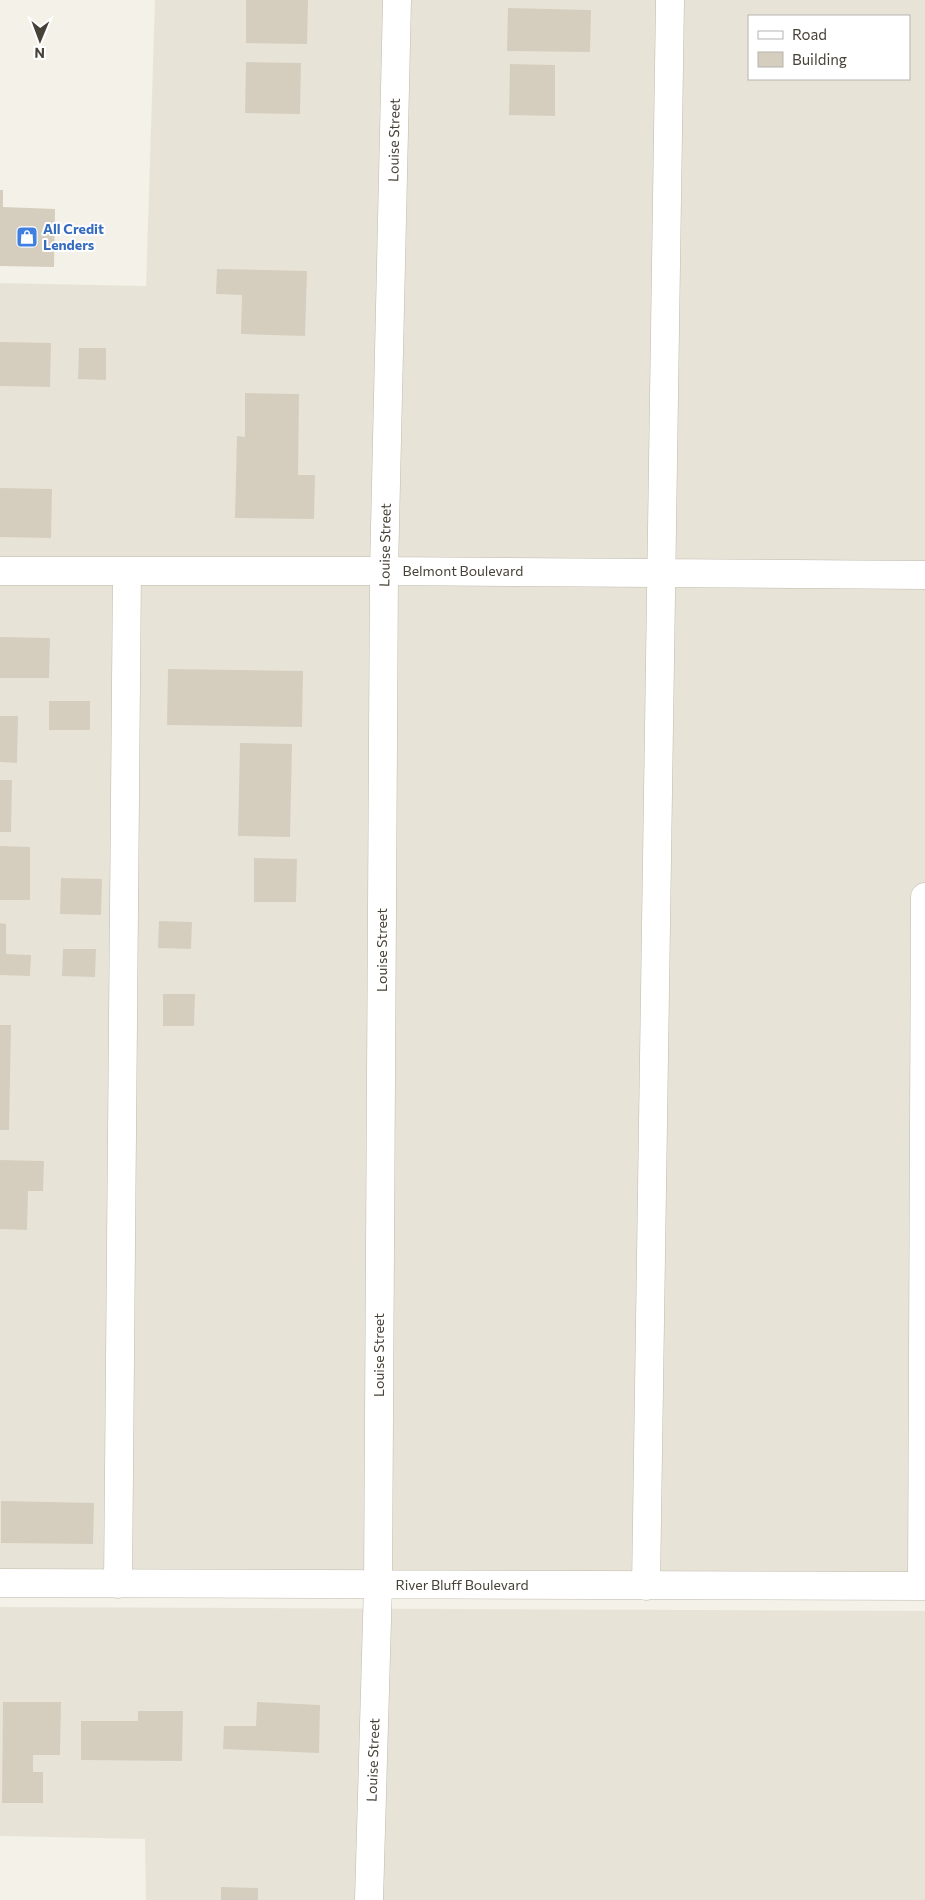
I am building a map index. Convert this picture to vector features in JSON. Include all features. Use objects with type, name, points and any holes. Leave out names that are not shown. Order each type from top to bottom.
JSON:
[{"type":"street","name":"Louise Street","points":[[369,1900],[378,1585],[384,571],[397,0]]},
{"type":"street","points":[[646,1586],[670,0]]},
{"type":"street","name":"Belmont Boulevard","points":[[0,571],[384,571],[925,575]]},
{"type":"street","points":[[118,1584],[127,571]]},
{"type":"street","points":[[923,1586],[925,896]]},
{"type":"street","name":"River Bluff Boulevard","points":[[0,1583],[923,1586]]},
{"type":"shaded area","points":[[155,0],[925,0],[925,1575],[0,1569],[0,283],[146,286]]},
{"type":"shaded area","points":[[0,1607],[925,1611],[925,1900],[146,1900],[145,1839],[0,1836]]},
{"type":"building","points":[[246,0],[308,0],[307,44],[246,43]]},
{"type":"building","points":[[508,8],[591,10],[590,52],[507,51]]},
{"type":"building","points":[[246,62],[301,63],[300,114],[245,113]]},
{"type":"building","points":[[510,64],[555,65],[555,116],[509,115]]},
{"type":"building","name":"All Credit Lenders","points":[[0,190],[3,190],[3,207],[55,209],[54,267],[0,266]]},
{"type":"building","points":[[217,269],[307,271],[305,336],[241,334],[242,295],[216,294]]},
{"type":"building","points":[[0,342],[51,343],[50,387],[0,386]]},
{"type":"building","points":[[79,348],[106,348],[106,380],[78,379]]},
{"type":"building","points":[[245,393],[299,394],[298,475],[315,475],[314,519],[235,518],[237,436],[245,437]]},
{"type":"building","points":[[0,488],[52,489],[51,538],[0,537]]},
{"type":"building","points":[[0,637],[50,638],[49,678],[0,678]]},
{"type":"building","points":[[168,669],[303,671],[302,727],[167,725]]},
{"type":"building","points":[[49,701],[90,701],[90,730],[49,730]]},
{"type":"building","points":[[0,716],[18,716],[17,763],[0,762]]},
{"type":"building","points":[[240,743],[292,744],[290,837],[238,836]]},
{"type":"building","points":[[0,780],[12,780],[11,832],[0,832]]},
{"type":"building","points":[[0,846],[30,847],[30,900],[0,900]]},
{"type":"building","points":[[254,858],[297,859],[296,902],[254,902]]},
{"type":"building","points":[[61,878],[102,879],[101,915],[60,914]]},
{"type":"building","points":[[159,921],[192,922],[191,949],[158,948]]},
{"type":"building","points":[[0,923],[6,924],[6,954],[31,955],[30,976],[0,975]]},
{"type":"building","points":[[63,949],[96,949],[95,977],[62,976]]},
{"type":"building","points":[[163,994],[195,994],[194,1026],[163,1026]]},
{"type":"building","points":[[0,1025],[11,1025],[9,1130],[0,1130]]},
{"type":"building","points":[[0,1160],[44,1161],[43,1191],[28,1191],[27,1230],[0,1229]]},
{"type":"building","points":[[1,1501],[94,1503],[93,1544],[1,1543]]},
{"type":"building","points":[[3,1702],[61,1702],[60,1755],[33,1755],[33,1772],[43,1772],[43,1803],[2,1803]]},
{"type":"building","points":[[257,1702],[320,1705],[319,1753],[223,1749],[224,1726],[256,1726]]},
{"type":"building","points":[[138,1711],[183,1711],[182,1761],[81,1760],[81,1721],[138,1721]]},
{"type":"building","points":[[221,1887],[258,1888],[258,1900],[221,1900]]},
{"type":"place","name":"All Credit Lenders","points":[[27,237]]}]
